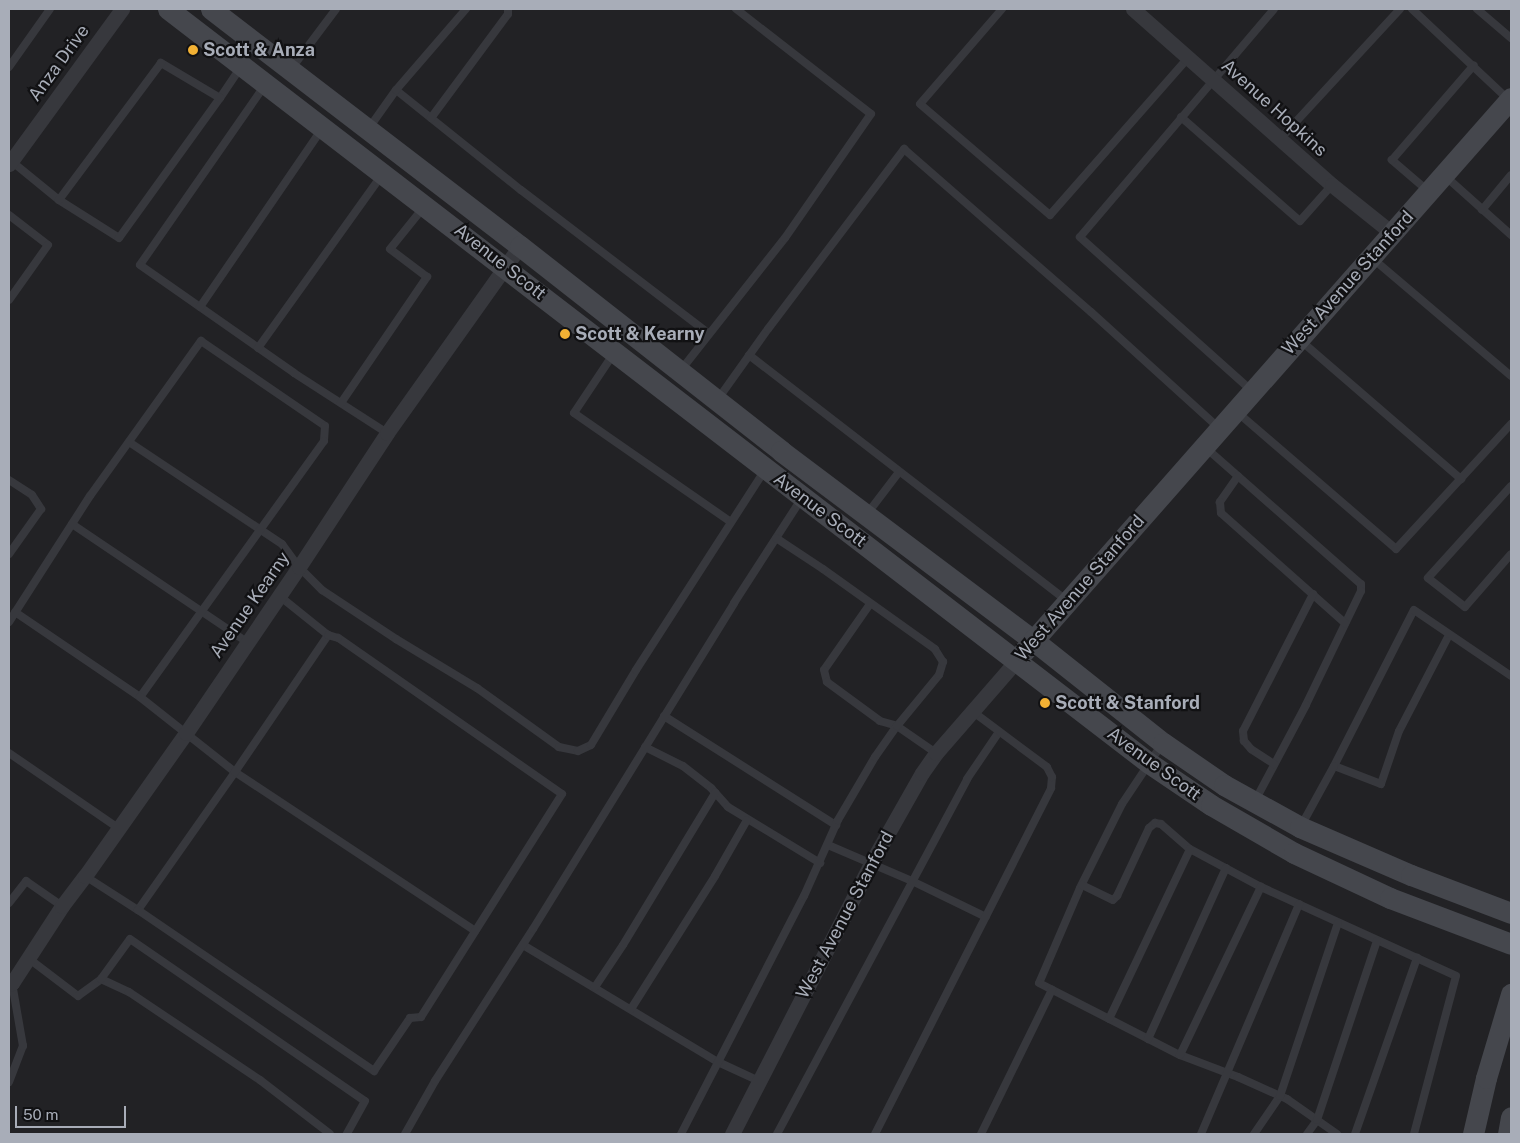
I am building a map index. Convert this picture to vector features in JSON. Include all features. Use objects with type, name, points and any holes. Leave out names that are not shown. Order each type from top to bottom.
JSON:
[{"type":"main road","name":"Avenue Scott","points":[[168,9],[426,204],[615,351],[773,460],[867,514],[1033,640],[1163,743],[1224,784],[1300,827],[1411,875],[1511,913]]},
{"type":"main road","name":"Avenue Scott","points":[[211,9],[718,400],[803,496],[1015,662],[1149,763],[1211,805],[1294,853],[1390,898],[1511,944]]},
{"type":"main road","name":"West Avenue Stanford","points":[[1015,662],[1510,99]]},
{"type":"main road","points":[[1474,1131],[1486,1078],[1511,994]]},
{"type":"main road","points":[[1508,1134],[1511,1117]]},
{"type":"street","name":"Anza Drive","points":[[10,161],[122,9]]},
{"type":"street","name":"Avenue Hopkins","points":[[1133,9],[1280,140],[1392,234]]},
{"type":"street","name":"Avenue Kearny","points":[[10,983],[62,906],[186,733],[387,433],[520,246]]},
{"type":"street","name":"West Avenue Stanford","points":[[732,1134],[871,863],[922,773],[972,710],[1015,662]]},
{"type":"lane","points":[[9,67],[50,9]]},
{"type":"lane","points":[[290,71],[336,9]]},
{"type":"lane","points":[[368,130],[396,90],[466,9]]},
{"type":"lane","points":[[431,118],[506,18],[508,9]]},
{"type":"lane","points":[[680,371],[784,238],[871,114],[736,9]]},
{"type":"lane","points":[[1002,9],[920,104],[1050,215],[1188,58]]},
{"type":"lane","points":[[1252,391],[1080,236],[1274,9]]},
{"type":"lane","points":[[1280,140],[1400,9]]},
{"type":"lane","points":[[1412,9],[1510,99]]},
{"type":"lane","points":[[1477,9],[1511,38]]},
{"type":"lane","points":[[59,200],[162,63],[220,98]]},
{"type":"lane","points":[[1429,192],[1392,160],[1474,65]]},
{"type":"lane","points":[[10,161],[59,200],[119,238],[242,66]]},
{"type":"lane","points":[[266,83],[140,265],[258,348],[387,433]]},
{"type":"lane","points":[[396,90],[521,190],[708,333]]},
{"type":"lane","points":[[1181,117],[1300,220],[1332,185]]},
{"type":"lane","points":[[200,307],[324,127]]},
{"type":"lane","points":[[718,400],[749,355],[904,149],[1091,312],[1219,429]]},
{"type":"lane","points":[[258,348],[383,172]]},
{"type":"lane","points":[[1444,175],[1511,235]]},
{"type":"lane","points":[[1482,210],[1511,175]]},
{"type":"lane","points":[[341,403],[426,277],[390,249],[426,204]]},
{"type":"lane","points":[[9,215],[48,245],[9,300]]},
{"type":"lane","points":[[1371,257],[1511,376]]},
{"type":"lane","points":[[1299,338],[1461,478]]},
{"type":"lane","points":[[9,622],[72,524],[200,341],[325,426],[324,441],[140,697]]},
{"type":"lane","points":[[615,351],[574,413],[731,522]]},
{"type":"lane","points":[[749,355],[1068,602]]},
{"type":"lane","points":[[1235,411],[1396,549],[1511,424]]},
{"type":"lane","points":[[128,442],[282,544],[299,567],[322,590],[396,639],[477,688],[559,747],[578,751],[591,745],[731,522],[773,460]]},
{"type":"lane","points":[[1204,447],[1362,584],[1306,705],[1254,802]]},
{"type":"lane","points":[[867,514],[899,472]]},
{"type":"lane","points":[[1238,476],[1220,502],[1221,513],[1345,623]]},
{"type":"lane","points":[[9,480],[32,495],[41,509],[9,554]]},
{"type":"lane","points":[[1511,486],[1428,578],[1464,607],[1511,554]]},
{"type":"lane","points":[[409,1133],[435,1081],[523,945],[664,716],[803,496]]},
{"type":"lane","points":[[72,524],[247,642]]},
{"type":"lane","points":[[681,1134],[718,1062],[732,1040],[820,863],[836,825],[875,757],[938,675],[943,662],[935,649],[776,538]]},
{"type":"lane","points":[[1274,764],[1250,749],[1244,740],[1243,731],[1313,594]]},
{"type":"lane","points":[[85,876],[374,1070],[410,1018],[421,1017],[562,794],[338,638],[328,635],[278,595]]},
{"type":"lane","points":[[870,604],[824,670],[827,682],[880,721],[897,726],[936,753]]},
{"type":"lane","points":[[1300,827],[1334,766],[1414,610],[1511,676]]},
{"type":"lane","points":[[15,612],[140,697],[235,772],[475,931]]},
{"type":"lane","points":[[138,910],[328,635]]},
{"type":"lane","points":[[1334,766],[1381,784],[1399,731],[1449,635]]},
{"type":"lane","points":[[875,1134],[1051,788],[1052,777],[1047,768],[972,710]]},
{"type":"lane","points":[[664,716],[836,825]]},
{"type":"lane","points":[[777,1134],[967,779],[999,732]]},
{"type":"lane","points":[[1163,743],[1122,804],[1082,885],[1039,983],[1180,1055],[1226,1072],[1280,1096],[1337,1134]]},
{"type":"lane","points":[[645,747],[683,766],[715,793],[728,807],[820,863]]},
{"type":"lane","points":[[9,753],[118,828]]},
{"type":"lane","points":[[594,987],[623,945],[715,793]]},
{"type":"lane","points":[[631,1009],[715,876],[747,820]]},
{"type":"lane","points":[[1082,885],[1112,900],[1117,896],[1149,828],[1155,823],[1161,824],[1190,849],[1261,887],[1456,976],[1414,1134]]},
{"type":"lane","points":[[828,845],[912,881],[986,917]]},
{"type":"lane","points":[[1109,1019],[1190,849]]},
{"type":"lane","points":[[1148,1039],[1226,868]]},
{"type":"lane","points":[[9,904],[26,881],[62,906]]},
{"type":"lane","points":[[1180,1055],[1261,887]]},
{"type":"lane","points":[[1201,1134],[1226,1072],[1300,904]]},
{"type":"lane","points":[[1254,1134],[1280,1096],[1338,923]]},
{"type":"lane","points":[[28,958],[78,996],[101,979],[130,938],[365,1101],[347,1134]]},
{"type":"lane","points":[[1307,1134],[1317,1120],[1377,941]]},
{"type":"lane","points":[[523,945],[718,1062],[759,1081]]},
{"type":"lane","points":[[1355,1134],[1417,958]]},
{"type":"lane","points":[[101,979],[129,992],[260,1080],[330,1134]]},
{"type":"lane","points":[[9,1082],[23,1046],[10,983]]},
{"type":"lane","points":[[981,1134],[1052,990]]},
{"type":"shaded area","points":[[9,9],[1511,9],[1511,1134],[9,1134]]},
{"type":"place","name":"Scott & Anza","points":[[193,50]]},
{"type":"place","name":"Scott & Kearny","points":[[565,334]]},
{"type":"place","name":"Scott & Stanford","points":[[1045,703]]}]
